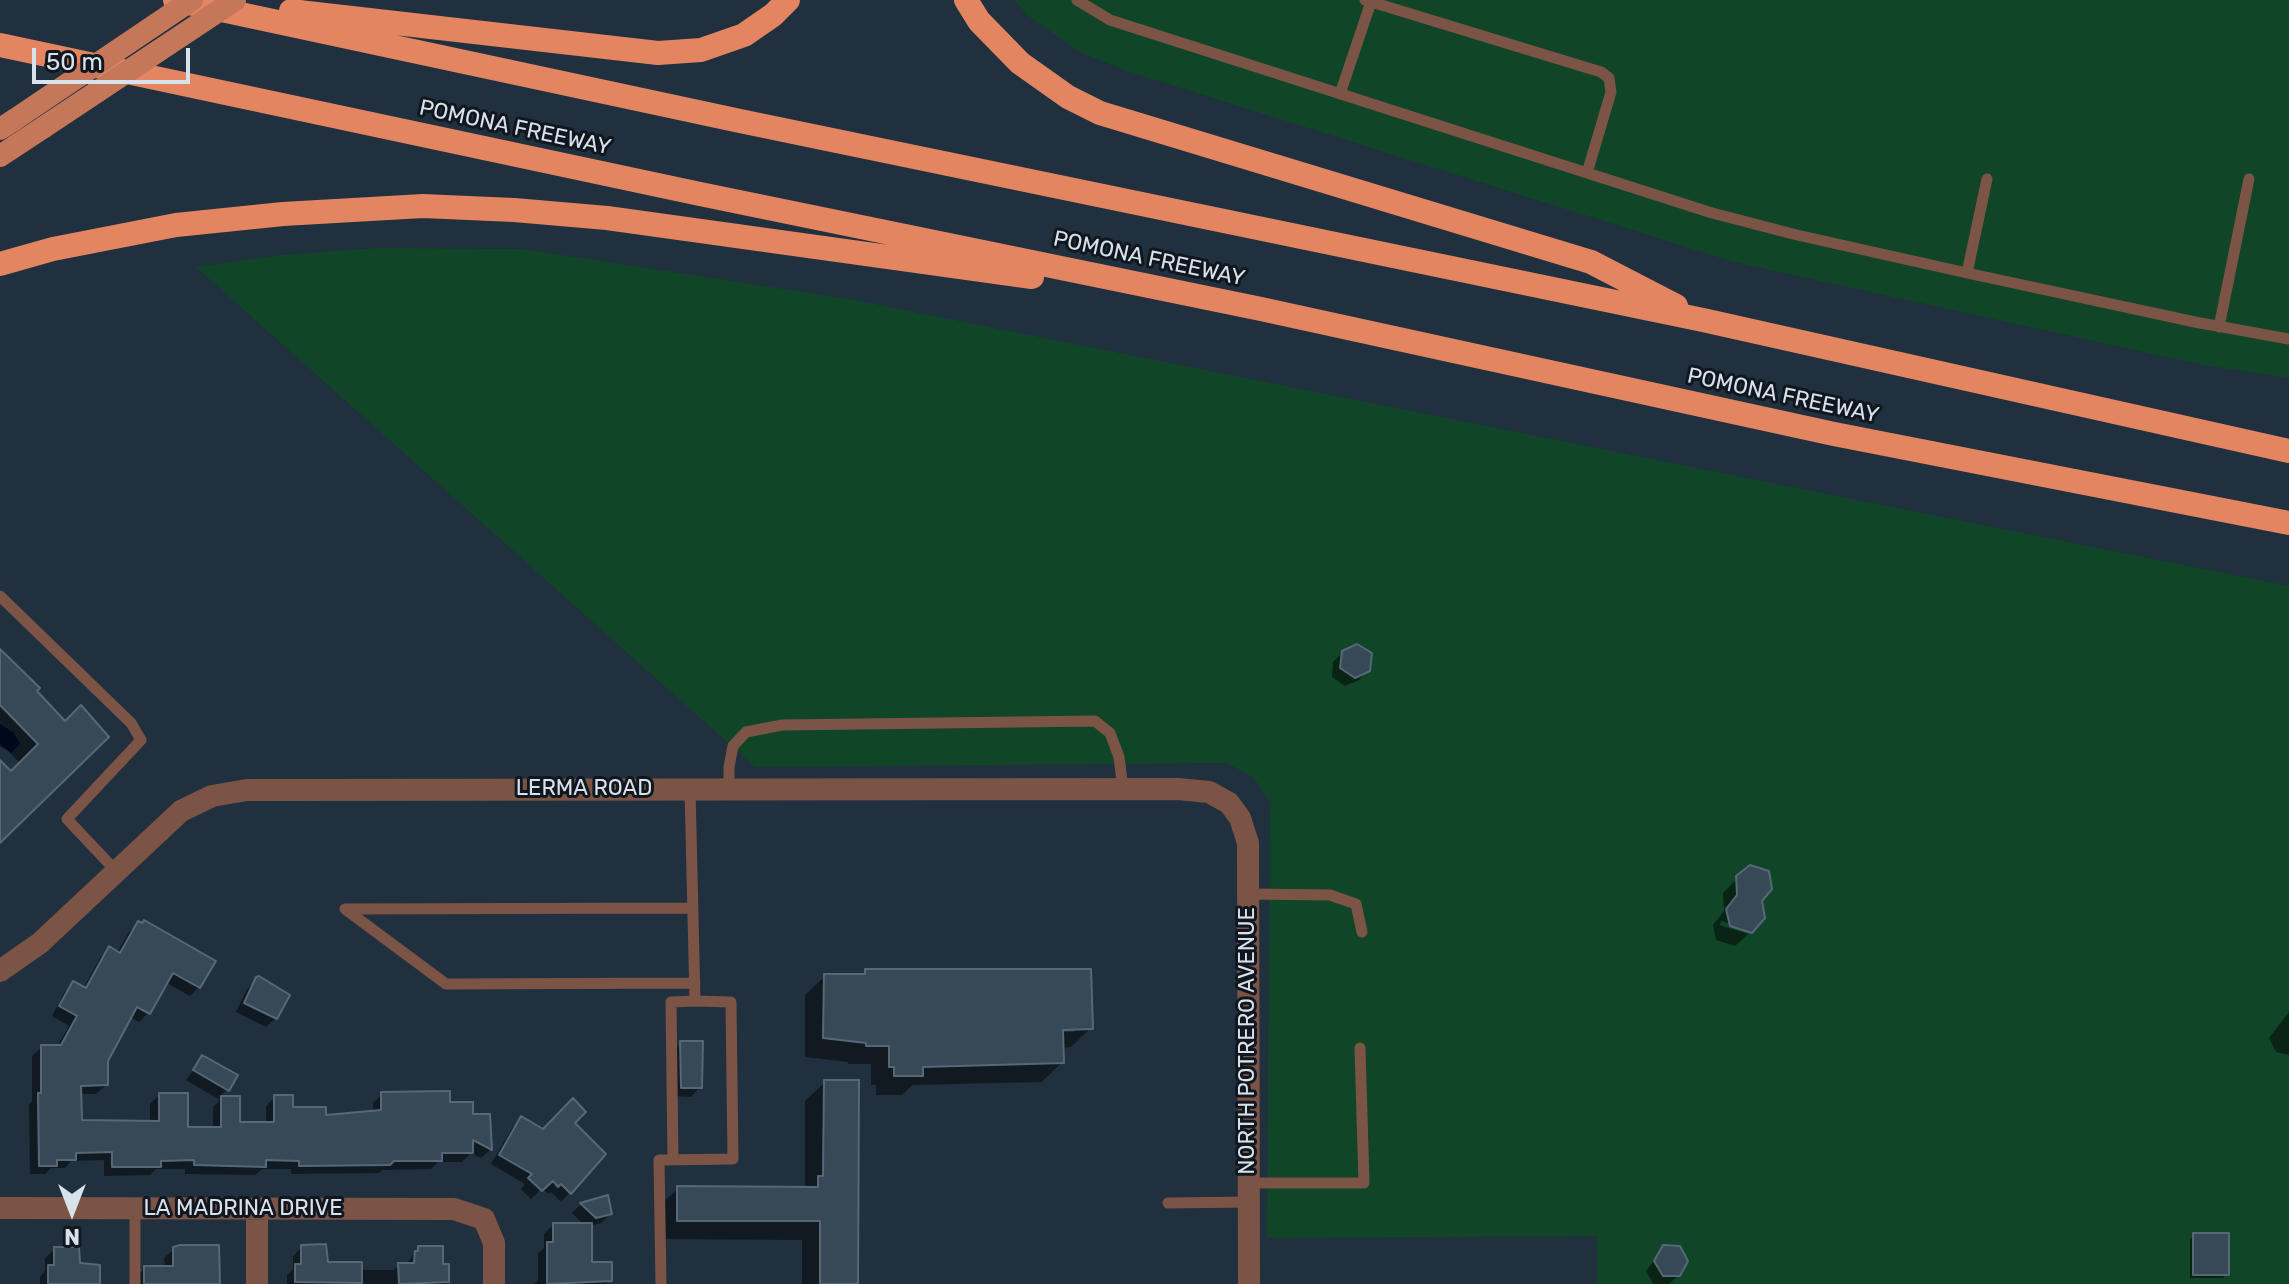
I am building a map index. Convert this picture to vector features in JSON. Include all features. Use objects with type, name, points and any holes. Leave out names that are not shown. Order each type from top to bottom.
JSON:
[{"type":"highway","points":[[175,0],[1703,320],[2289,451]]},
{"type":"highway","points":[[194,0],[658,53],[701,50],[744,35],[773,15],[788,0]]},
{"type":"highway","points":[[966,0],[979,21],[1020,63],[1068,97],[1100,113],[1591,262],[1703,320]]},
{"type":"highway","name":"POMONA FREEWAY","points":[[0,45],[692,193],[1261,309],[1818,431],[2289,523]]},
{"type":"highway","points":[[0,53],[85,62]]},
{"type":"highway","points":[[0,264],[53,249],[176,225],[313,212],[423,206],[607,218],[1261,309]]},
{"type":"main road","points":[[7,124],[194,0]]},
{"type":"main road","points":[[0,156],[235,0]]},
{"type":"street","name":"LERMA ROAD","points":[[0,971],[40,943],[181,811],[212,796],[247,790],[1178,789],[1209,792],[1229,803]]},
{"type":"street","name":"NORTH POTRERO AVENUE","points":[[1229,803],[1240,818],[1248,843],[1249,1284]]},
{"type":"street","name":"LA MADRINA DRIVE","points":[[0,1208],[454,1209],[484,1219],[494,1243],[494,1284]]},
{"type":"street","points":[[257,1209],[257,1284]]},
{"type":"lane","points":[[1077,0],[1090,4],[1110,20],[1740,220],[1967,273],[2289,339]]},
{"type":"lane","points":[[1340,94],[1368,1],[1601,72],[1609,78],[1611,92],[1587,173]]},
{"type":"lane","points":[[1967,273],[1987,179]]},
{"type":"lane","points":[[2219,327],[2249,179]]},
{"type":"lane","points":[[0,596],[131,723],[141,740],[67,819],[116,871]]},
{"type":"lane","points":[[729,789],[733,746],[746,732],[782,725],[1095,721],[1110,733],[1119,757],[1123,789]]},
{"type":"lane","points":[[690,789],[695,1001]]},
{"type":"lane","points":[[1248,894],[1330,895],[1356,904],[1362,932]]},
{"type":"lane","points":[[693,908],[345,909],[446,984],[695,983]]},
{"type":"lane","points":[[661,1284],[659,1160],[673,1160],[733,1159],[731,1002],[671,1002],[673,1160]]},
{"type":"lane","points":[[1168,1203],[1249,1192],[1364,1183],[1360,1048]]},
{"type":"lane","points":[[135,1209],[135,1284]]},
{"type":"green space","points":[[1015,0],[2289,0],[2289,378],[2203,365],[1734,262],[1127,71],[1080,52],[1027,15]]},
{"type":"green space","points":[[376,248],[523,249],[849,299],[2289,586],[2289,1284],[1597,1284],[1597,1236],[1267,1238],[1270,803],[1254,778],[1227,763],[755,767],[196,267],[282,255]]},
{"type":"water","points":[[0,724],[13,732],[20,743],[12,753],[0,746]]},
{"type":"building","points":[[1357,644],[1372,653],[1370,671],[1355,678],[1340,668],[1342,651]]},
{"type":"building","points":[[0,649],[40,688],[37,691],[65,721],[81,705],[109,737],[0,843],[0,760],[11,771],[38,744],[0,705]]},
{"type":"building","points":[[1750,865],[1769,871],[1772,889],[1762,901],[1765,918],[1752,933],[1730,926],[1726,909],[1737,895],[1736,876]]},
{"type":"building","points":[[144,920],[216,961],[200,988],[173,973],[150,1014],[137,1007],[108,1061],[108,1085],[81,1086],[82,1120],[159,1121],[159,1093],[188,1093],[188,1127],[221,1127],[221,1096],[240,1096],[240,1122],[274,1122],[274,1095],[293,1095],[293,1107],[326,1107],[326,1115],[381,1110],[381,1092],[450,1091],[450,1102],[473,1102],[473,1114],[490,1114],[492,1150],[473,1140],[473,1153],[442,1153],[442,1161],[299,1166],[299,1161],[266,1160],[266,1167],[194,1165],[194,1160],[161,1161],[161,1167],[112,1167],[112,1152],[76,1153],[76,1160],[57,1160],[57,1166],[39,1166],[41,1045],[61,1045],[77,1016],[59,1006],[73,981],[86,988],[109,946],[120,953],[138,921],[142,923]]},
{"type":"building","points":[[865,969],[1091,969],[1093,1029],[1063,1030],[1064,1063],[923,1067],[923,1076],[894,1076],[894,1067],[889,1067],[889,1046],[866,1046],[866,1043],[823,1038],[824,974],[865,974]]},
{"type":"building","points":[[259,976],[290,995],[277,1019],[244,1003]]},
{"type":"building","points":[[680,1041],[703,1041],[702,1088],[681,1088]]},
{"type":"building","points":[[202,1055],[238,1075],[229,1091],[193,1070]]},
{"type":"building","points":[[824,1080],[859,1080],[858,1284],[820,1284],[820,1221],[677,1221],[677,1186],[818,1187],[818,1176],[823,1176]]},
{"type":"building","points":[[573,1098],[586,1112],[575,1123],[606,1154],[571,1194],[553,1181],[542,1191],[528,1178],[532,1174],[499,1155],[521,1116],[543,1129]]},
{"type":"building","points":[[608,1195],[612,1214],[596,1218],[580,1203]]},
{"type":"building","points":[[553,1223],[592,1223],[592,1262],[612,1262],[612,1281],[547,1284],[547,1242],[553,1242]]},
{"type":"building","points":[[2193,1233],[2229,1233],[2229,1275],[2193,1275]]},
{"type":"building","points":[[326,1244],[328,1262],[362,1262],[362,1283],[295,1282],[295,1264],[301,1264],[301,1245]]},
{"type":"building","points":[[219,1245],[220,1284],[144,1284],[144,1266],[173,1266],[173,1247]]},
{"type":"building","points":[[1663,1245],[1680,1246],[1688,1261],[1680,1276],[1663,1276],[1654,1261]]},
{"type":"building","points":[[418,1246],[443,1246],[443,1264],[449,1264],[449,1282],[399,1284],[398,1263],[414,1263]]},
{"type":"building","points":[[54,1247],[79,1247],[80,1263],[100,1265],[100,1284],[48,1284],[48,1265],[54,1265]]}]
